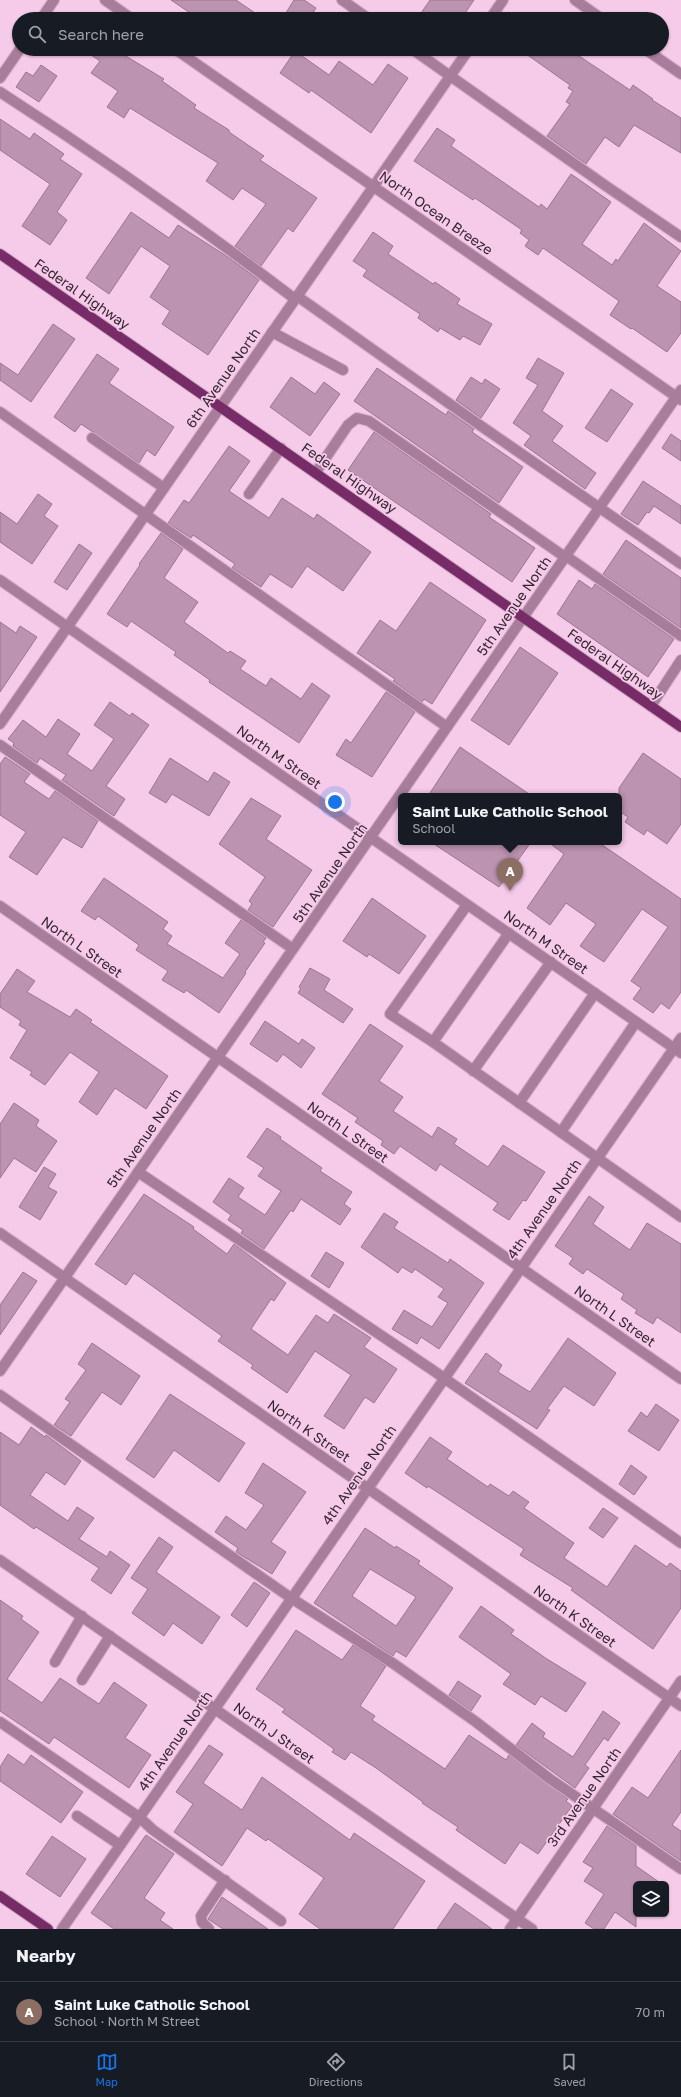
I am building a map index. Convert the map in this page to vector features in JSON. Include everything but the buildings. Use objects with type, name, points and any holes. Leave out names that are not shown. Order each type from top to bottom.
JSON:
[{"type":"main road","name":"Federal Highway","points":[[0,254],[316,472],[681,727]]},
{"type":"main road","points":[[0,1896],[48,1929]]},
{"type":"street","points":[[46,12],[54,0]]},
{"type":"street","points":[[105,0],[122,12]]},
{"type":"street","points":[[342,0],[359,12]]},
{"type":"street","points":[[495,12],[503,0]]},
{"type":"street","points":[[575,0],[592,12]]},
{"type":"street","points":[[0,78],[15,56]]},
{"type":"street","name":"North Ocean Breeze","points":[[185,56],[373,187],[679,396]]},
{"type":"street","points":[[422,56],[681,237]]},
{"type":"street","name":"6th Avenue North","points":[[0,724],[464,56]]},
{"type":"street","points":[[655,56],[681,74]]},
{"type":"street","points":[[0,92],[193,223],[296,297],[681,564]]},
{"type":"street","points":[[272,332],[343,370]]},
{"type":"street","name":"5th Avenue North","points":[[401,793],[565,556],[679,396]]},
{"type":"street","points":[[0,412],[144,516],[447,727]]},
{"type":"street","points":[[316,472],[348,425],[357,418],[368,421],[681,636]]},
{"type":"street","points":[[92,438],[164,488]]},
{"type":"street","points":[[249,494],[281,448]]},
{"type":"street","name":"North M Street","points":[[0,580],[677,1050]]},
{"type":"street","points":[[651,706],[681,660]]},
{"type":"street","points":[[0,745],[293,949]]},
{"type":"street","name":"5th Avenue North","points":[[0,1370],[398,797]]},
{"type":"street","points":[[467,905],[390,1014],[433,1042],[681,1217]]},
{"type":"street","name":"North L Street","points":[[0,906],[681,1380]]},
{"type":"street","points":[[433,1042],[509,933]]},
{"type":"street","points":[[473,1071],[551,962]]},
{"type":"street","points":[[519,1103],[595,993]]},
{"type":"street","points":[[561,1132],[636,1022]]},
{"type":"street","name":"4th Avenue North","points":[[62,1929],[520,1268],[597,1158],[677,1050],[681,1038]]},
{"type":"street","points":[[138,1172],[444,1378],[681,1543]]},
{"type":"street","name":"North K Street","points":[[0,1233],[681,1706]]},
{"type":"street","points":[[0,1395],[291,1598],[394,1664],[476,1722],[550,1779],[681,1869]]},
{"type":"street","name":"North J Street","points":[[0,1560],[532,1929]]},
{"type":"street","points":[[55,1662],[82,1616]]},
{"type":"street","points":[[82,1680],[110,1636]]},
{"type":"street","name":"3rd Avenue North","points":[[510,1929],[681,1681]]},
{"type":"street","points":[[0,1722],[139,1817],[153,1830],[281,1921]]},
{"type":"street","points":[[77,1816],[120,1845]]},
{"type":"street","points":[[209,1929],[202,1922],[201,1916],[225,1880]]},
{"type":"place","name":"Saint Luke Catholic School","points":[[510,891]]}]
